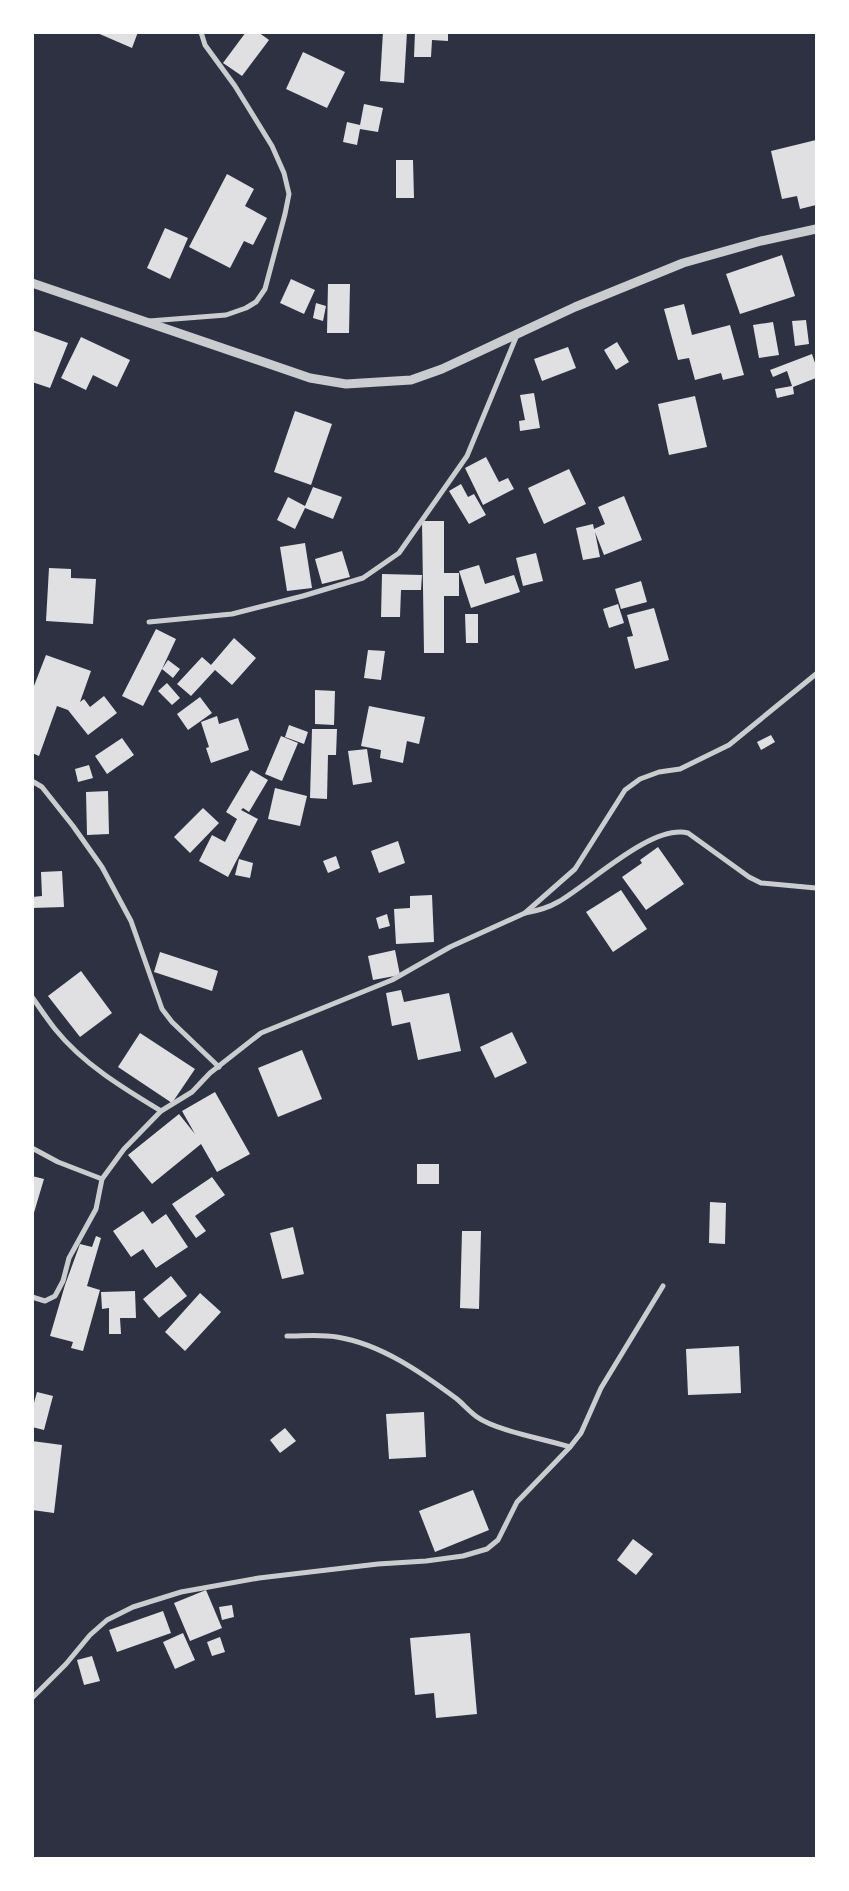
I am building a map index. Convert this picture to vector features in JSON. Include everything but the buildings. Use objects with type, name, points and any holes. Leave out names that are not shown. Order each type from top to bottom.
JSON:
[{"type":"street","points":[[144,322],[226,315],[246,308],[256,302],[265,289],[289,194],[284,172],[272,146],[235,86],[206,45],[201,32]]},
{"type":"street","points":[[32,283],[310,378],[346,384],[412,380],[442,369],[575,307],[683,263],[760,241],[816,229]]},
{"type":"street","points":[[149,622],[232,614],[303,596],[363,578],[399,553],[467,456],[518,333]]},
{"type":"street","points":[[525,913],[574,870],[625,790],[640,779],[659,772],[680,769],[729,745],[816,674]]},
{"type":"street","points":[[32,781],[42,787],[102,867],[131,921],[162,1009],[172,1022],[219,1067]]},
{"type":"street","points":[[32,1297],[45,1301],[55,1296],[63,1281],[69,1258],[96,1209],[102,1179],[124,1149],[161,1111],[192,1092],[210,1073],[261,1033],[392,980],[450,947],[525,913],[557,902],[650,840],[671,832],[688,833],[761,884],[816,888]]},
{"type":"street","points":[[32,998],[56,1030],[81,1055],[111,1080],[161,1111]]},
{"type":"street","points":[[32,1148],[58,1162],[102,1179]]},
{"type":"street","points":[[32,1698],[107,1620],[133,1607],[180,1592],[259,1578],[378,1564],[426,1561],[463,1556],[487,1549],[498,1540],[517,1502],[581,1433],[601,1388],[663,1286]]},
{"type":"street","points":[[287,1336],[336,1336],[362,1343],[388,1354],[427,1378],[458,1400],[477,1417],[496,1427],[570,1447]]}]
